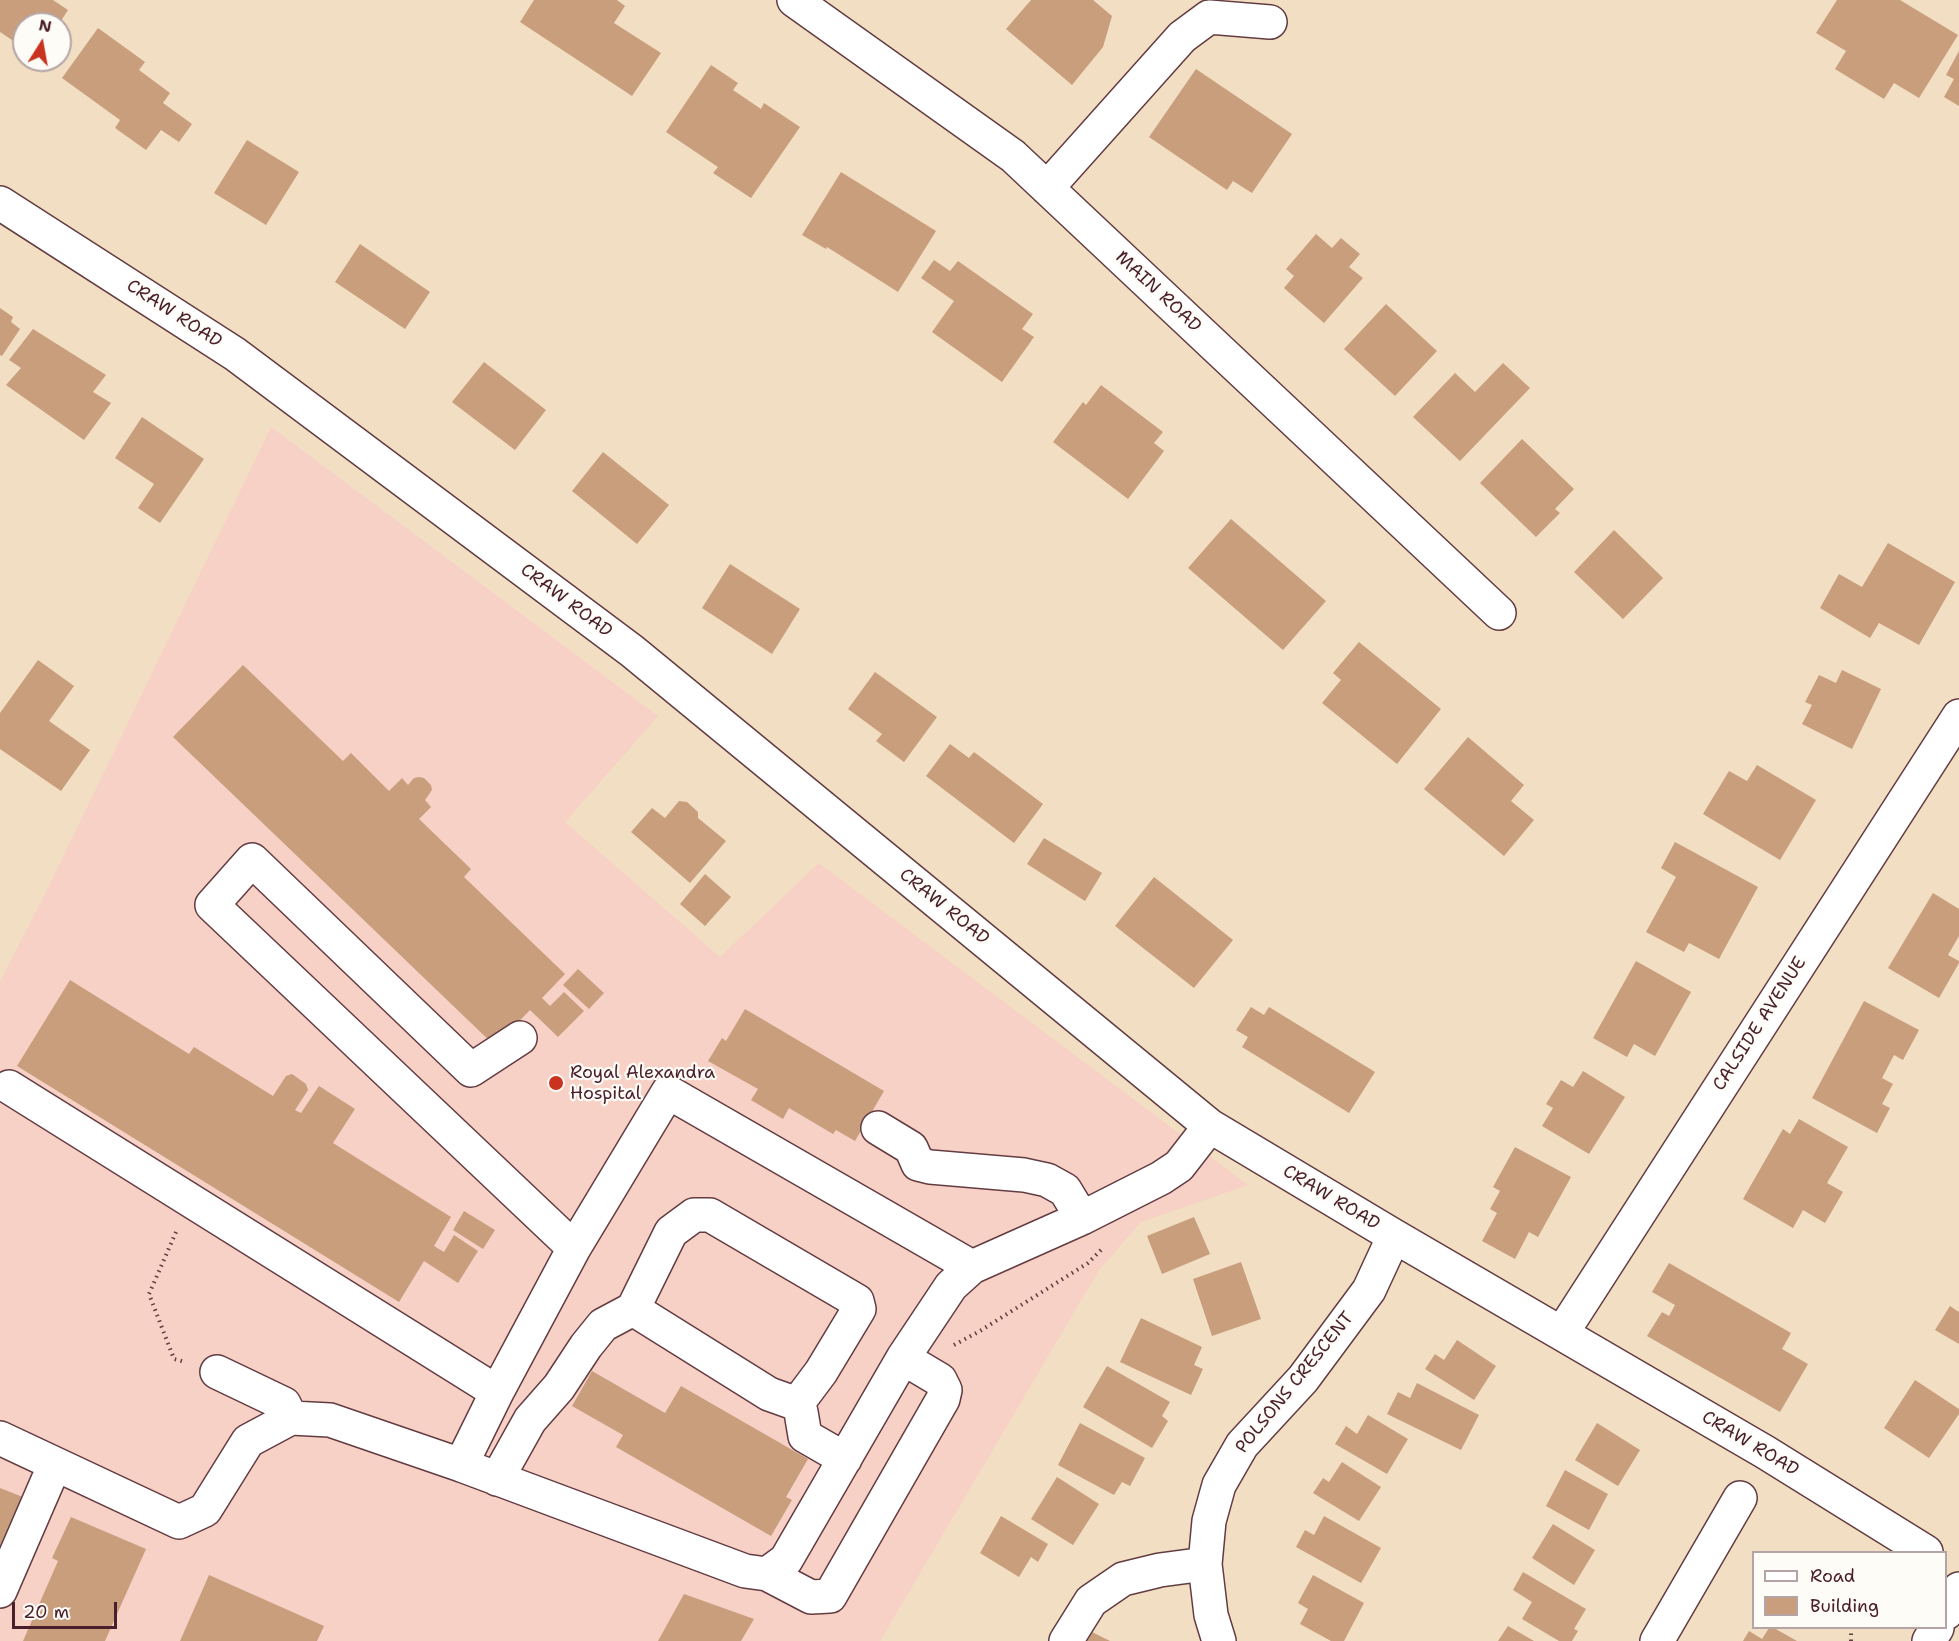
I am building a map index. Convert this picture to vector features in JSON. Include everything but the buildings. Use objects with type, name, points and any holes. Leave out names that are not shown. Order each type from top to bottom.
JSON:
[{"type":"street","name":"MAIN ROAD","points":[[794,0],[1013,156],[1499,613]]},
{"type":"street","points":[[1047,188],[1182,37],[1209,17],[1270,22]]},
{"type":"street","name":"CRAW ROAD","points":[[0,203],[235,354],[632,651],[1210,1126],[1765,1452],[1924,1551]]},
{"type":"street","name":"CALSIDE AVENUE","points":[[1562,1333],[1959,716]]},
{"type":"street","points":[[520,1038],[471,1070],[252,861],[212,905],[574,1248]]},
{"type":"street","points":[[9,1087],[497,1392]]},
{"type":"street","points":[[460,1465],[574,1248],[668,1092],[972,1267]]},
{"type":"street","points":[[767,1574],[786,1560],[845,1459],[915,1365],[951,1286],[972,1267],[1082,1218],[1161,1178],[1179,1166],[1210,1126]]},
{"type":"street","points":[[878,1128],[911,1148],[918,1164],[1024,1175],[1047,1180],[1065,1190],[1082,1218]]},
{"type":"street","points":[[497,1479],[530,1420],[559,1387],[603,1325],[633,1310],[671,1232],[694,1215],[710,1215],[857,1301],[859,1309],[821,1372],[796,1404]]},
{"type":"street","name":"POLSONS CRESCENT","points":[[1219,1641],[1212,1616],[1204,1564],[1209,1521],[1219,1485],[1242,1445],[1303,1379],[1369,1290],[1394,1236]]},
{"type":"street","points":[[633,1310],[769,1394],[796,1404],[801,1412],[805,1436],[845,1459]]},
{"type":"street","points":[[0,1438],[179,1522],[205,1510],[248,1441],[291,1418],[330,1420],[460,1465],[745,1571],[767,1574],[811,1597],[830,1596],[944,1399],[945,1390],[940,1380],[915,1365]]},
{"type":"street","points":[[217,1372],[284,1404],[291,1418]]},
{"type":"street","points":[[0,1591],[56,1464]]},
{"type":"street","points":[[1657,1641],[1740,1498]]},
{"type":"street","points":[[1066,1641],[1091,1601],[1124,1579],[1160,1570],[1204,1564]]},
{"type":"street","points":[[1947,1611],[1959,1589]]},
{"type":"path","points":[[190,1201],[149,1294],[174,1359],[217,1372]]},
{"type":"path","points":[[915,1365],[980,1331],[1088,1263],[1105,1246]]},
{"type":"shaded area","name":"Royal Alexandra Hospital","points":[[271,427],[658,716],[565,822],[720,957],[819,863],[1248,1185],[1141,1222],[1099,1270],[880,1641],[0,1641],[0,982],[48,888]]},
{"type":"place","name":"Royal Alexandra Hospital","points":[[556,1083]]}]
